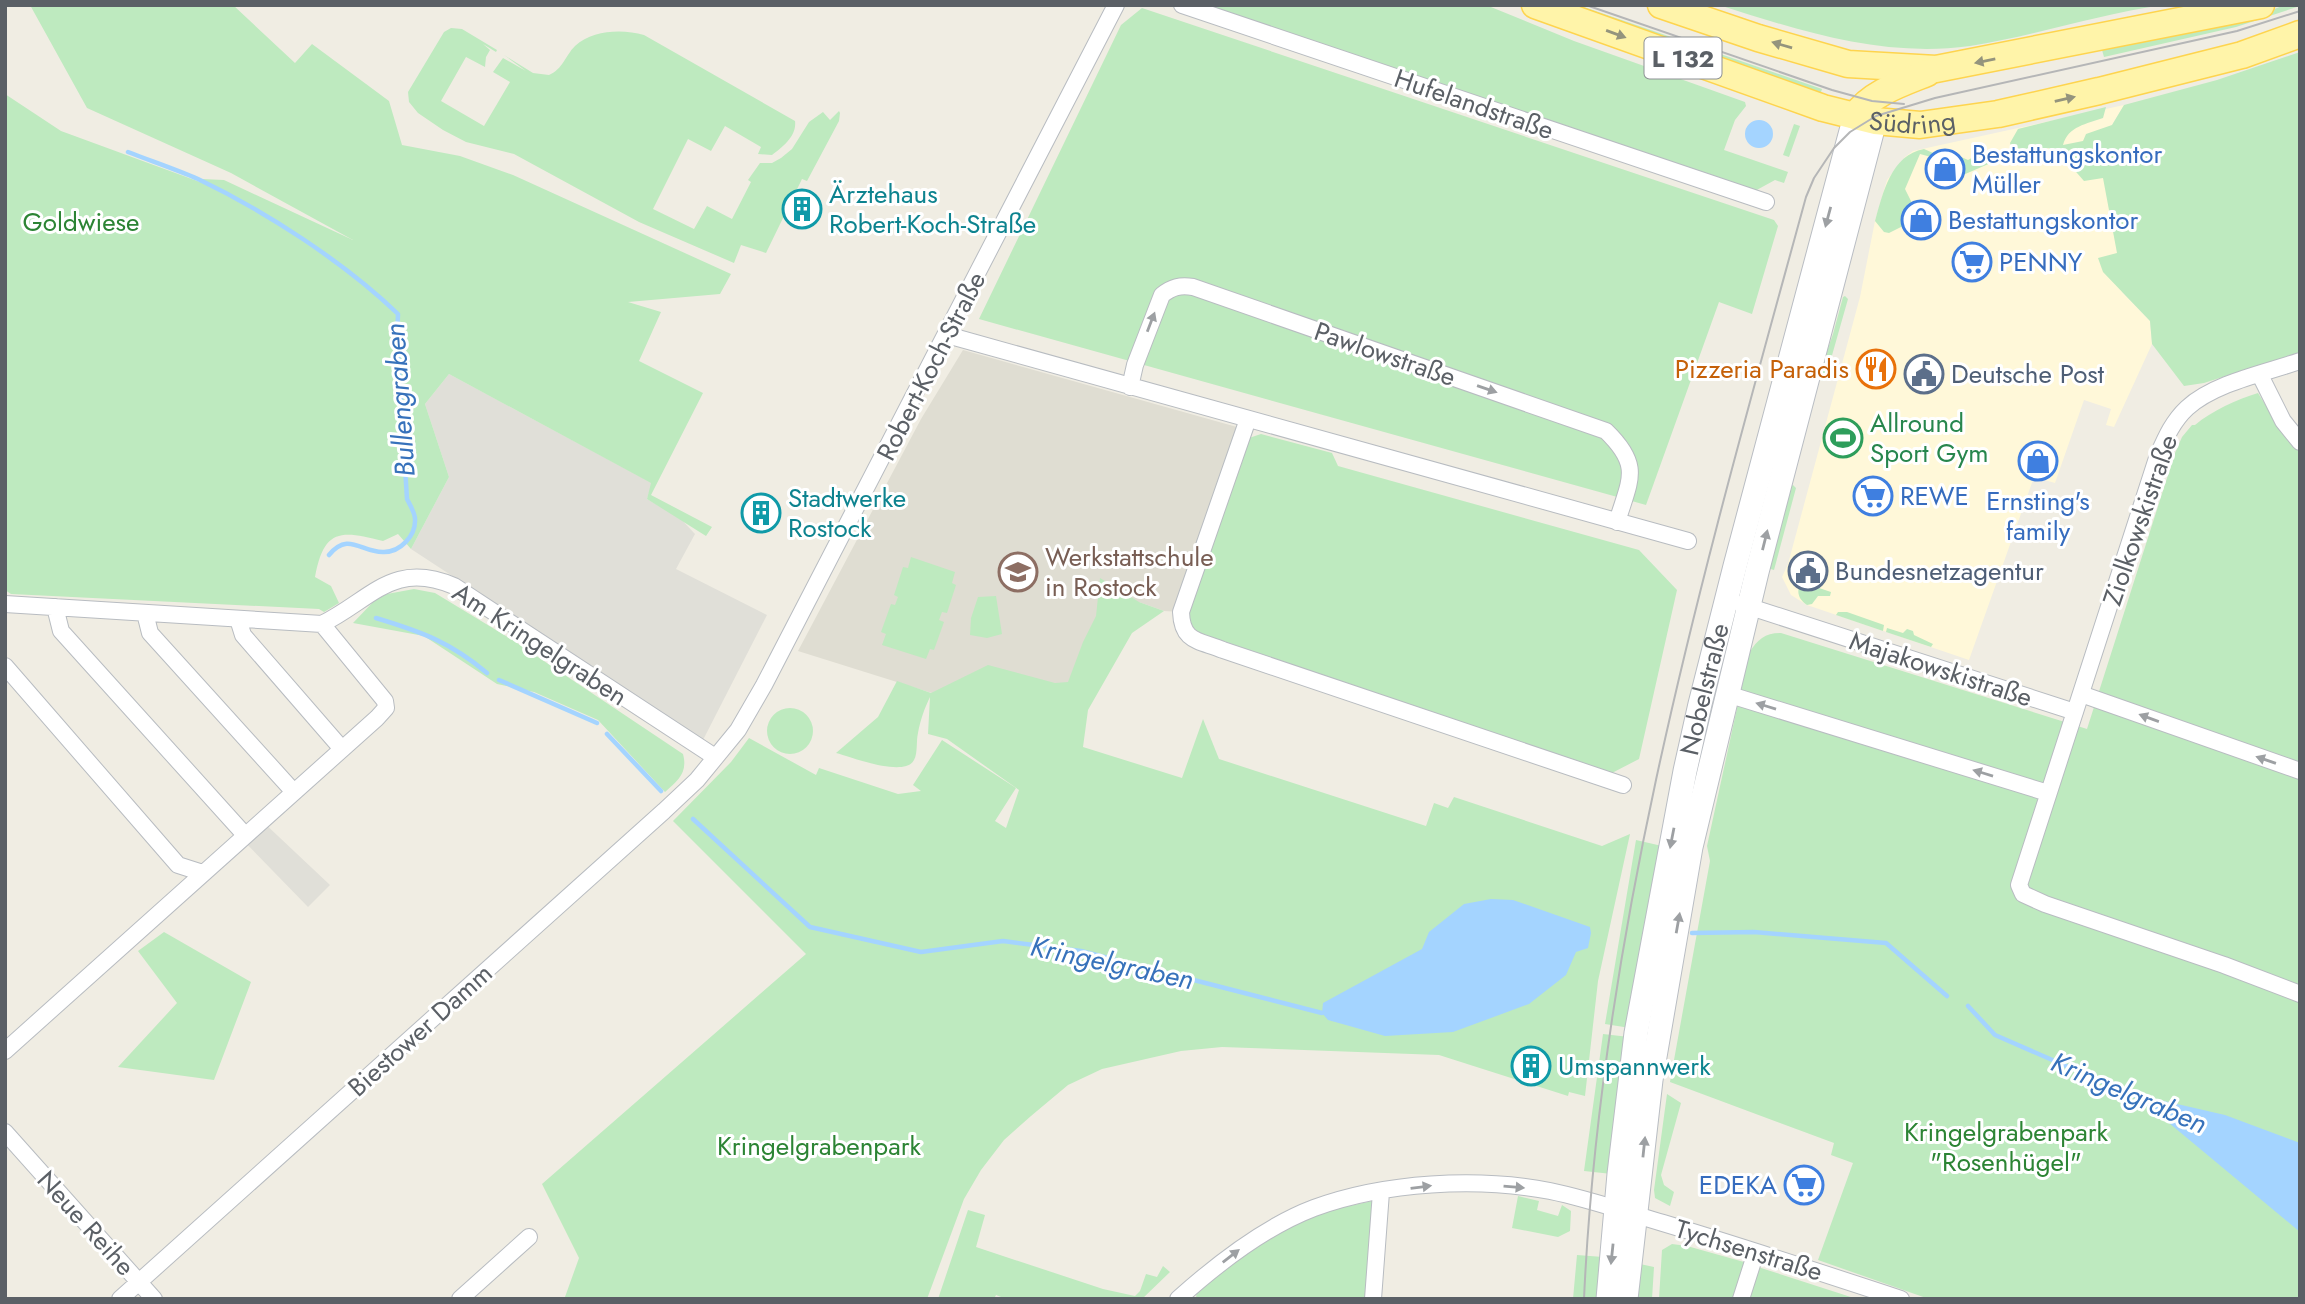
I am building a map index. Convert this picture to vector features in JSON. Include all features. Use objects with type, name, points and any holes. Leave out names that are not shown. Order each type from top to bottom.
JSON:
[{"type":"main road","name":"Südring","points":[[1535,5],[1823,108],[1867,113],[1920,125],[1998,114],[2242,55],[2300,34]]},
{"type":"main road","name":"Südring","points":[[1661,5],[1758,38],[1848,64],[1936,69],[2261,5]]},
{"type":"main road","points":[[1848,64],[1861,77],[1867,113]]},
{"type":"main road","points":[[1867,113],[1900,84],[1936,69]]},
{"type":"main road","name":"Nobelstraße","points":[[1626,1299],[1626,1212],[1636,1033],[1671,843],[1700,704],[1738,603],[1867,113]]},
{"type":"main road","name":"Nobelstraße","points":[[1608,1299],[1651,1080],[1686,874],[1727,694],[1738,603]]},
{"type":"street","name":"Robert-Koch-Straße","points":[[715,757],[738,730],[764,685],[1116,5]]},
{"type":"street","name":"Hufelandstraße","points":[[1182,5],[1766,202]]},
{"type":"street","name":"Pawlowstraße","points":[[1130,387],[1135,365],[1161,295],[1182,285],[1194,287],[1606,431],[1629,458],[1632,474],[1617,522]]},
{"type":"street","points":[[947,335],[1688,541]]},
{"type":"street","name":"Ziolkowskistraße","points":[[2075,712],[2158,455],[2169,431],[2188,408],[2205,395],[2300,362]]},
{"type":"street","points":[[2260,375],[2283,421],[2300,442]]},
{"type":"street","points":[[1248,419],[1181,612],[1182,627],[1188,636],[1623,785]]},
{"type":"street","name":"Am Kringelgraben","points":[[322,624],[396,579],[418,576],[437,579],[454,586],[715,757]]},
{"type":"street","name":"Majakowskistraße","points":[[1738,603],[2075,712]]},
{"type":"street","points":[[5,604],[322,624],[385,701],[386,708],[5,1051]]},
{"type":"street","points":[[55,607],[61,631],[245,835]]},
{"type":"street","points":[[145,613],[150,633],[293,792]]},
{"type":"street","points":[[238,619],[243,635],[342,749]]},
{"type":"street","points":[[5,666],[178,865],[203,873]]},
{"type":"street","points":[[1727,694],[2049,793]]},
{"type":"street","points":[[2081,694],[2300,771]]},
{"type":"street","points":[[2075,712],[2019,885],[2023,894],[2300,994]]},
{"type":"street","name":"Biestower Damm","points":[[120,1299],[664,811],[697,780],[715,757]]},
{"type":"street","name":"Neue Reihe","points":[[5,1132],[154,1299]]},
{"type":"street","name":"Tychsenstraße","points":[[1178,1299],[1243,1246],[1314,1208],[1381,1192],[1462,1183],[1549,1191],[1626,1212],[1901,1299]]},
{"type":"street","points":[[1373,1299],[1381,1192]]},
{"type":"street","points":[[460,1299],[529,1237]]},
{"type":"street","points":[[1741,1299],[1756,1252]]},
{"type":"shaded area","points":[[2124,105],[2112,125],[2117,253],[2122,292],[2150,321],[2152,344],[2114,427],[2106,425],[2111,409],[2084,400],[2055,483],[2034,477],[1969,660],[1807,605],[1791,595],[1782,577],[1788,564],[1860,297],[1875,221],[1887,180],[1913,151]]},
{"type":"shaded area","name":"Werkstattschule in Rostock","points":[[963,350],[1244,429],[1181,612],[1164,611],[1139,602],[1040,727],[798,651],[921,419]]},
{"type":"shaded area","points":[[449,374],[652,483],[647,499],[680,518],[695,534],[676,569],[767,615],[703,740],[411,549],[449,477],[425,404]]},
{"type":"shaded area","points":[[261,820],[330,885],[308,907],[241,838]]},
{"type":"green space","name":"Goldwiese","points":[[30,5],[233,5],[295,63],[312,44],[389,101],[402,145],[460,156],[513,175],[731,274],[720,294],[628,302],[661,312],[639,361],[703,393],[651,495],[712,527],[706,536],[647,499],[651,483],[449,374],[425,404],[449,477],[411,549],[398,534],[383,541],[345,535],[329,542],[323,550],[315,577],[331,586],[339,603],[324,612],[319,609],[11,594],[5,590],[5,94],[61,131],[200,182],[202,179],[224,180],[353,240],[231,173],[87,108]]},
{"type":"green space","points":[[1201,5],[1486,5],[1574,41],[1745,102],[1746,106],[1735,120],[1724,150],[1788,172],[1784,183],[1775,180],[1753,192]]},
{"type":"green space","points":[[1563,5],[1578,5],[1822,89],[1820,95]]},
{"type":"green space","points":[[1719,5],[2164,5],[1994,42],[1938,49],[1843,40]]},
{"type":"green space","points":[[2284,5],[2300,6],[2236,27],[2104,57],[2102,50],[2270,11]]},
{"type":"green space","points":[[1142,8],[1774,220],[1778,226],[1752,314],[1719,302],[1646,505],[979,319],[1121,25]]},
{"type":"green space","points":[[451,28],[462,29],[497,50],[496,52],[483,44],[490,50],[485,67],[466,57],[441,101],[484,126],[510,82],[493,72],[503,58],[526,71],[504,55],[533,73],[549,75],[558,69],[582,41],[599,34],[617,32],[644,35],[795,121],[792,136],[772,155],[758,154],[761,147],[725,126],[711,151],[688,139],[653,209],[694,229],[707,206],[732,219],[751,182],[748,180],[760,163],[772,163],[792,149],[809,122],[823,112],[830,120],[839,111],[839,121],[807,181],[802,179],[766,253],[741,245],[734,263],[639,222],[514,154],[466,142],[418,113],[409,102],[408,92],[444,32]]},
{"type":"green space","points":[[2300,52],[2300,352],[2204,383],[2184,386],[2152,344],[2150,321],[2103,272],[2098,258],[2117,253],[2103,178],[2084,181],[2070,165],[2047,156],[2049,148],[2014,155],[2010,143],[2018,129],[2106,107],[2103,118],[2074,130],[2063,145],[2083,141],[2086,134],[2112,125],[2124,105],[2217,80]]},
{"type":"green space","points":[[1794,124],[1800,126],[1789,157],[1783,155]]},
{"type":"green space","points":[[1924,149],[1940,156],[1943,149],[1968,160],[1986,150],[1993,162],[1963,175],[1957,164],[1920,154],[1905,189],[1912,203],[1905,225],[1889,233],[1884,232],[1875,221],[1890,177],[1904,159]]},
{"type":"green space","points":[[1845,296],[1848,299],[1825,380],[1822,381],[1819,374]]},
{"type":"green space","name":"Kringelgrabenpark \"Rosenhügel\"","points":[[2258,393],[2278,425],[2300,450],[2300,1299],[1929,1299],[1818,1260],[1853,1163],[1831,1155],[1834,1143],[1670,1082],[1710,861],[1707,846],[1749,653],[1762,638],[1781,633],[2087,729],[2182,437],[2192,425],[2217,410]]},
{"type":"green space","points":[[1261,434],[1332,453],[1338,466],[1639,550],[1677,590],[1639,759],[1610,774],[1197,632],[1186,618],[1249,438]]},
{"type":"green space","points":[[1793,485],[1796,488],[1774,570],[1764,567],[1784,489]]},
{"type":"green space","points":[[911,557],[955,572],[952,583],[956,585],[947,613],[942,612],[939,620],[944,622],[934,650],[930,649],[926,659],[882,645],[886,634],[881,632],[891,604],[895,605],[898,597],[894,595],[903,567],[908,568]]},
{"type":"green space","name":"Kringelgrabenpark","points":[[1100,578],[1139,602],[1164,611],[1132,633],[1088,710],[1083,747],[1182,778],[1203,719],[1219,759],[1426,826],[1434,803],[1448,808],[1454,797],[1602,846],[1630,834],[1598,981],[1585,1096],[1569,1092],[1568,1096],[1439,1055],[1222,1047],[1181,1051],[1102,1069],[1068,1085],[1004,1140],[981,1170],[964,1199],[927,1299],[565,1297],[579,1258],[542,1184],[806,954],[673,821],[731,762],[749,738],[816,775],[819,768],[898,794],[921,791],[913,785],[942,740],[1016,788],[995,821],[1006,828],[1019,790],[947,739],[928,734],[930,697],[917,736],[915,757],[909,765],[889,767],[836,753],[878,717],[897,681],[931,693],[988,665],[1055,683],[1068,682],[1096,616]]},
{"type":"green space","points":[[1801,582],[1831,592],[1830,596],[1818,596],[1812,604],[1807,605],[1799,595]]},
{"type":"green space","points":[[414,589],[435,593],[511,639],[683,754],[681,776],[665,792],[598,720],[534,692],[497,684],[424,636],[353,623],[375,600],[387,594]]},
{"type":"green space","points":[[996,596],[1002,634],[987,638],[970,635],[971,618],[978,597]]},
{"type":"green space","points":[[1838,612],[1847,612],[1884,625],[1883,631],[1836,615]]},
{"type":"green space","points":[[1887,628],[1903,633],[1907,629],[1913,631],[1914,635],[1933,644],[1931,647],[1886,632]]},
{"type":"green space","points":[[790,708],[806,715],[813,731],[806,747],[790,754],[774,747],[767,731],[774,715]]},
{"type":"green space","points":[[1636,840],[1662,846],[1630,1028],[1605,1024]]},
{"type":"green space","points":[[164,932],[251,982],[214,1080],[118,1067],[177,1003],[138,951]]},
{"type":"green space","points":[[1603,1034],[1629,1037],[1612,1174],[1584,1171]]},
{"type":"green space","points":[[1667,1094],[1681,1103],[1661,1175],[1664,1185],[1674,1192],[1670,1206],[1655,1198],[1654,1190]]},
{"type":"green space","points":[[1518,1196],[1539,1201],[1537,1210],[1558,1216],[1562,1205],[1571,1211],[1570,1231],[1558,1237],[1512,1228]]},
{"type":"green space","points":[[1377,1200],[1367,1299],[1196,1299],[1197,1288],[1276,1231],[1321,1212]]},
{"type":"green space","points":[[968,1210],[985,1215],[976,1247],[1103,1289],[1135,1296],[1140,1291],[1146,1274],[1157,1277],[1163,1266],[1170,1272],[1142,1299],[1006,1299],[996,1295],[994,1299],[938,1299]]},
{"type":"green space","points":[[1672,1244],[1744,1262],[1746,1266],[1736,1299],[1659,1299],[1662,1250]]},
{"type":"green space","points":[[1577,1255],[1603,1257],[1600,1299],[1573,1299]]},
{"type":"green space","points":[[1640,1264],[1654,1267],[1652,1299],[1637,1299]]},
{"type":"green space","points":[[1758,1267],[1857,1299],[1745,1299]]},
{"type":"water","points":[[1759,120],[1769,124],[1773,134],[1769,144],[1759,148],[1749,144],[1745,134],[1749,124]]},
{"type":"water","points":[[1491,899],[1513,900],[1590,927],[1588,948],[1576,952],[1566,975],[1529,1004],[1453,1032],[1385,1036],[1328,1020],[1322,1013],[1323,1003],[1422,949],[1429,932],[1464,904]]},
{"type":"water","points":[[2125,1092],[2225,1115],[2300,1143],[2300,1232],[2157,1113]]},
{"type":"waterway","name":"Bullengraben","points":[[128,152],[198,179],[250,206],[329,257],[398,314],[397,338],[407,499],[414,514],[415,525],[410,537],[396,549],[384,552],[349,544],[336,548],[329,555]]},
{"type":"waterway","name":"Kringelgraben","points":[[376,618],[435,639],[461,653],[487,673]]},
{"type":"waterway","name":"Kringelgraben","points":[[499,680],[597,723]]},
{"type":"waterway","name":"Kringelgraben","points":[[607,734],[661,791]]},
{"type":"waterway","name":"Kringelgraben","points":[[693,819],[810,927],[921,952],[1003,941],[1081,951],[1322,1013]]},
{"type":"waterway","name":"Kringelgraben","points":[[1692,933],[1754,932],[1886,943],[1947,996]]},
{"type":"waterway","name":"Kringelgraben","points":[[1968,1006],[1995,1035],[2128,1093]]},
{"type":"tram line","points":[[1586,5],[1832,90],[1872,101],[1904,104]]},
{"type":"tram line","points":[[1584,1299],[1594,1158],[1612,1019],[1664,742],[1732,469],[1806,197],[1814,178],[1834,148],[1850,132],[1876,116],[1935,98],[2237,31],[2300,11]]},
{"type":"place","name":"Bestattungskontor Müller","points":[[1945,169]]},
{"type":"place","name":"Ärztehaus Robert-Koch-Straße","points":[[802,209]]},
{"type":"place","name":"Bestattungskontor","points":[[1921,220]]},
{"type":"place","name":"PENNY","points":[[1972,262]]},
{"type":"place","name":"Pizzeria Paradis","points":[[1876,369]]},
{"type":"place","name":"Deutsche Post","points":[[1924,374]]},
{"type":"place","name":"Allround Sport Gym","points":[[1843,438]]},
{"type":"place","name":"Ernsting's family","points":[[2038,461]]},
{"type":"place","name":"REWE","points":[[1873,496]]},
{"type":"place","name":"Stadtwerke Rostock","points":[[761,513]]},
{"type":"place","name":"Bundesnetzagentur","points":[[1808,571]]},
{"type":"place","name":"Werkstattschule in Rostock","points":[[1018,572]]},
{"type":"place","name":"Umspannwerk","points":[[1531,1066]]},
{"type":"place","name":"EDEKA","points":[[1804,1185]]}]
